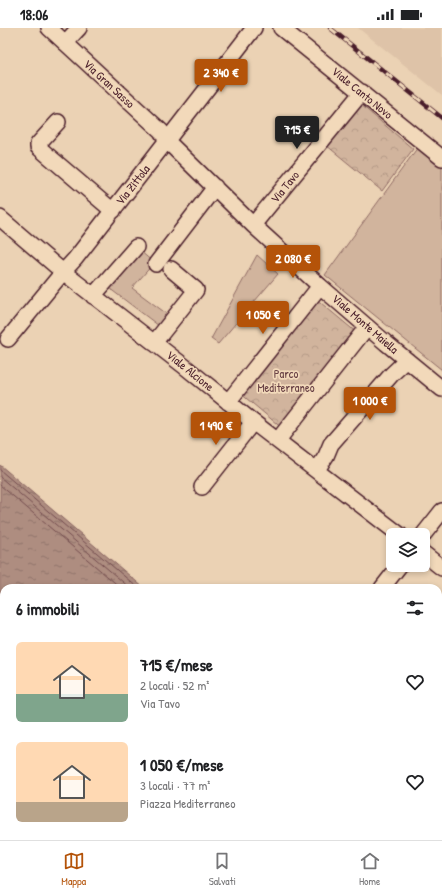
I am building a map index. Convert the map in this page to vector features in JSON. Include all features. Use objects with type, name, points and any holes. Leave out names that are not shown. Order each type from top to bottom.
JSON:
[{"type":"street","name":"Via Gran Sasso","points":[[49,28],[161,132],[167,141]]},
{"type":"street","points":[[65,43],[79,28]]},
{"type":"street","name":"Via Zittola","points":[[8,338],[75,259],[254,28]]},
{"type":"street","name":"Viale Canto Novo","points":[[281,28],[442,158]]},
{"type":"street","name":"Via Tavo","points":[[253,225],[362,92]]},
{"type":"street","points":[[58,122],[38,144],[38,147],[113,211]]},
{"type":"street","name":"Viale Monte Maiella","points":[[167,141],[253,225],[320,286],[442,389]]},
{"type":"street","points":[[156,264],[215,187]]},
{"type":"street","name":"Viale Alcione","points":[[0,218],[93,296],[391,528]]},
{"type":"street","points":[[93,296],[136,247]]},
{"type":"street","points":[[154,343],[196,290],[171,269]]},
{"type":"street","points":[[228,402],[320,286]]},
{"type":"street","points":[[278,440],[368,327]]},
{"type":"street","points":[[317,470],[326,456],[331,444],[392,374],[407,360]]},
{"type":"street","points":[[202,487],[253,422]]},
{"type":"street","points":[[429,528],[442,511]]},
{"type":"street","points":[[430,558],[442,568]]},
{"type":"street","points":[[385,584],[395,572]]},
{"type":"shaded area","points":[[358,28],[442,28],[442,95]]},
{"type":"green space","points":[[360,104],[413,149],[382,191],[326,145]]},
{"type":"green space","points":[[418,147],[442,166],[442,370],[325,275]]},
{"type":"green space","points":[[139,250],[154,263],[132,288],[171,317],[163,329],[105,285]]},
{"type":"green space","points":[[257,255],[278,274],[218,344],[211,339]]},
{"type":"green space","name":"Parco Mediterraneo","points":[[315,298],[357,333],[283,429],[240,393]]},
{"type":"water","points":[[0,465],[139,584],[0,584]]},
{"type":"railway","points":[[330,28],[442,118]]}]
